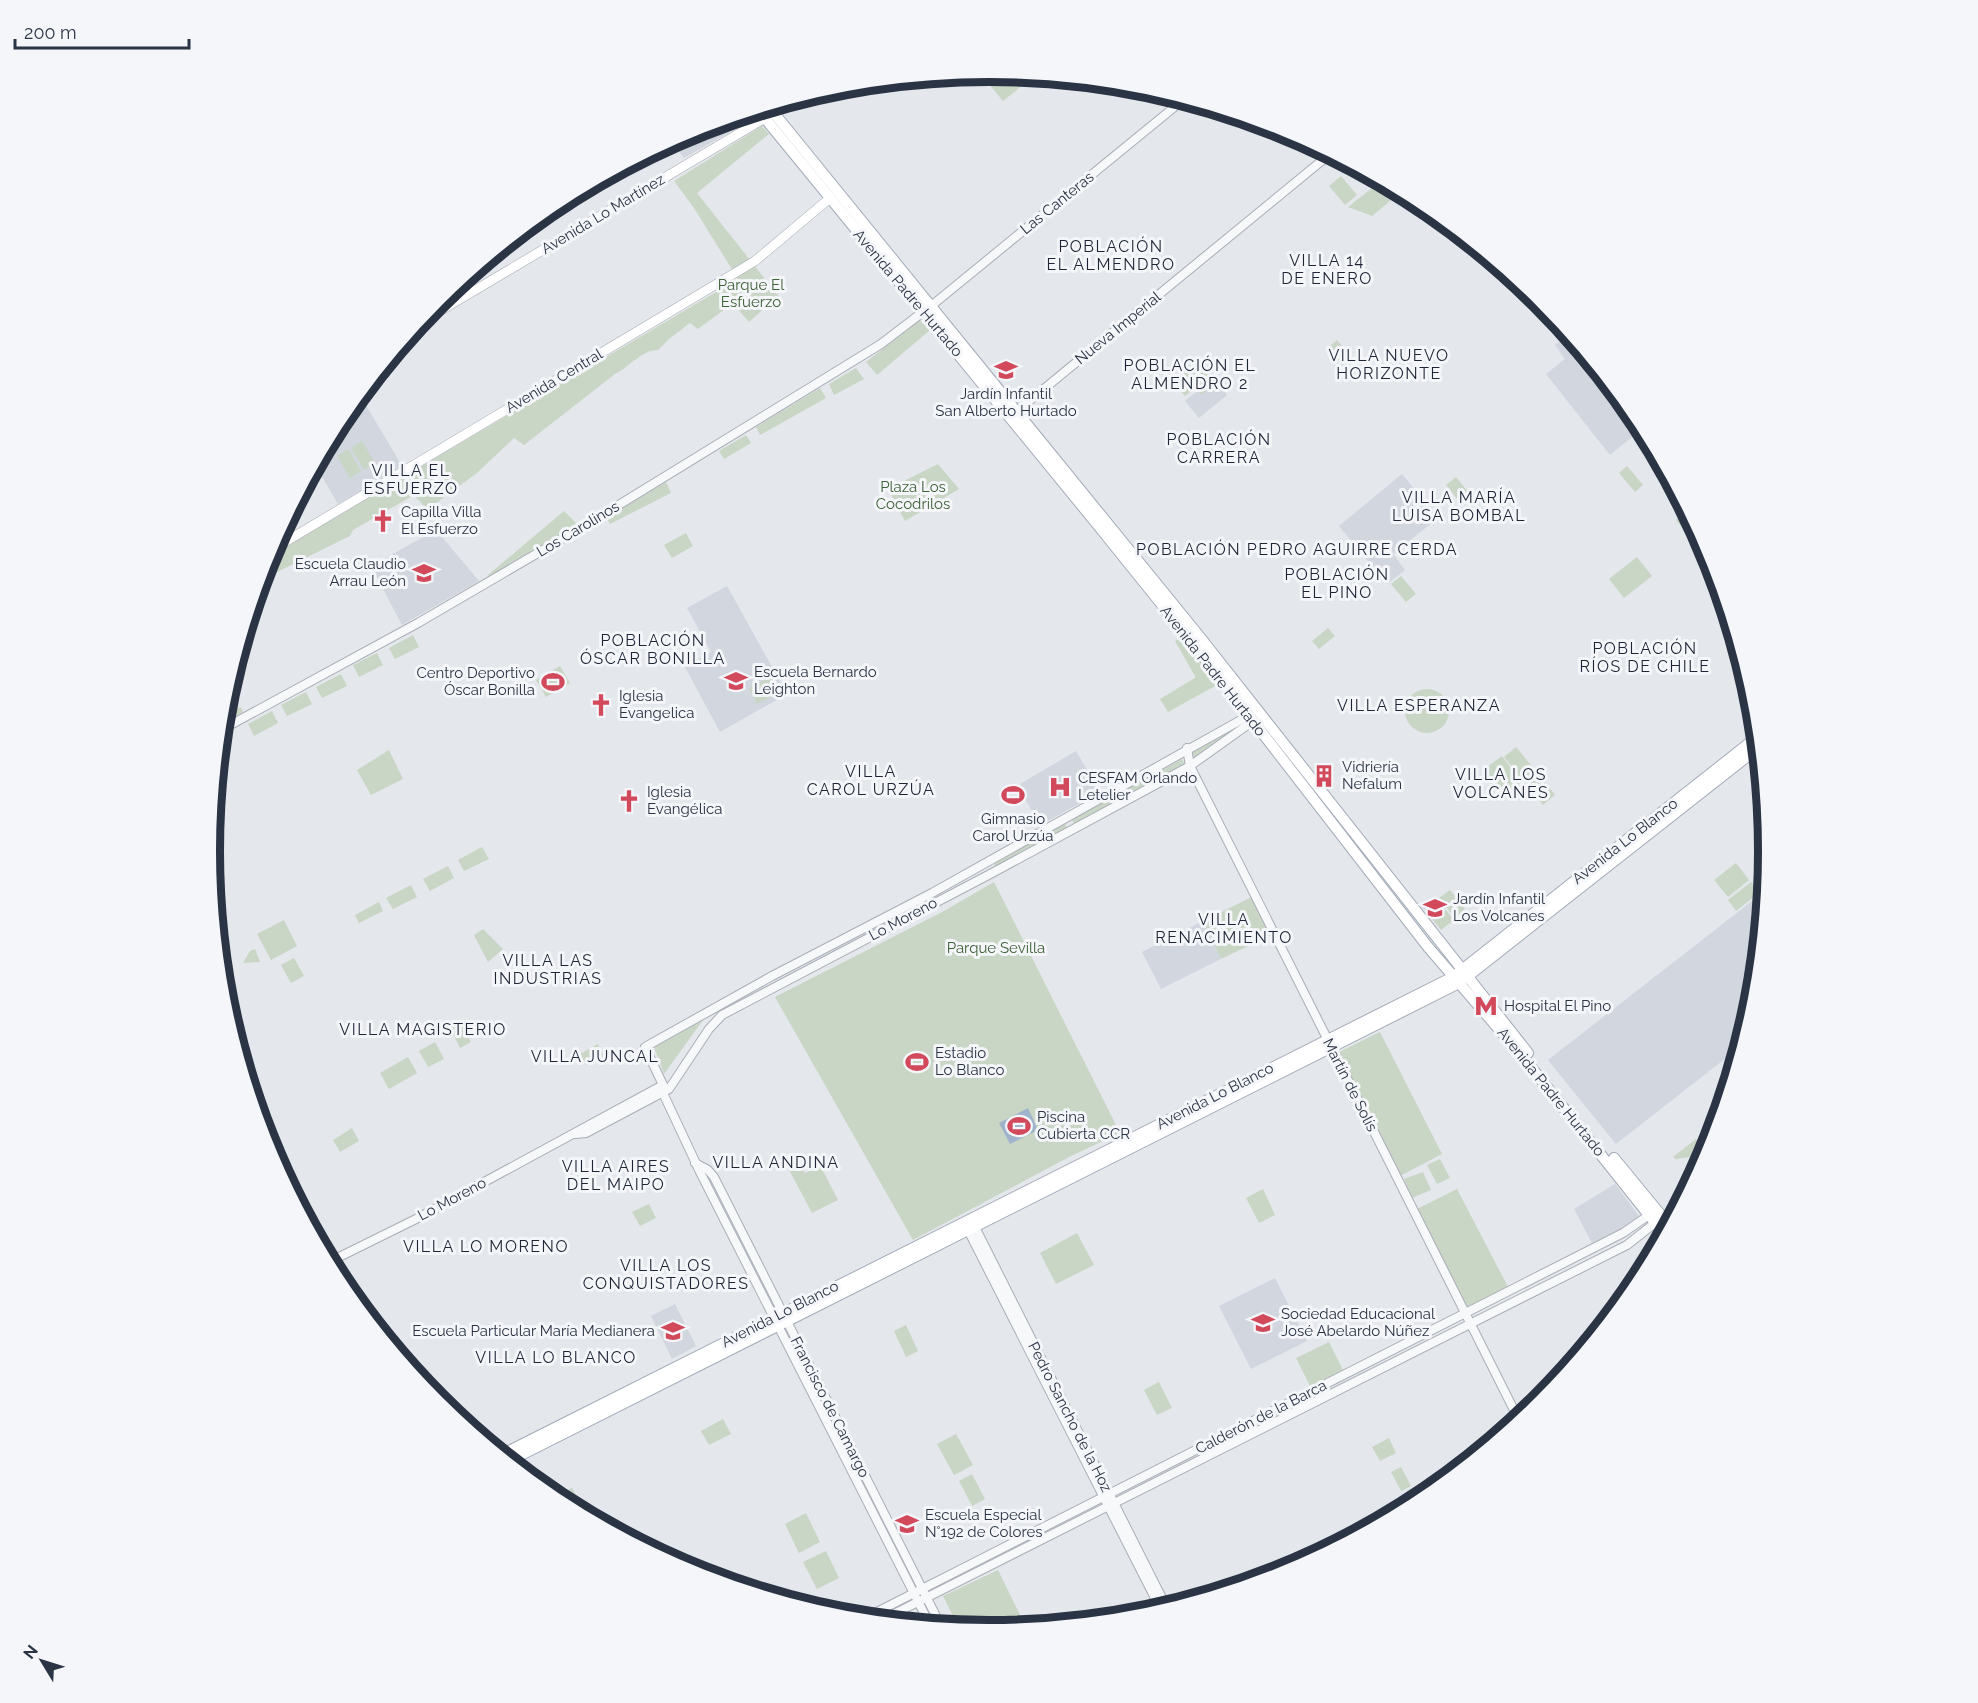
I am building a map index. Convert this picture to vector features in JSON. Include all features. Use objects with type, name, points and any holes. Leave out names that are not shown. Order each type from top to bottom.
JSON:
[{"type":"main road","name":"Avenida Padre Hurtado","points":[[769,115],[830,198],[1017,411],[1199,636],[1255,719]]},
{"type":"main road","name":"Avenida Padre Hurtado","points":[[770,115],[843,198],[927,308],[1184,632],[1658,1218]]},
{"type":"main road","name":"Avenida Lo Martínez","points":[[446,307],[755,119]]},
{"type":"main road","points":[[830,198],[843,198]]},
{"type":"main road","name":"Avenida Central","points":[[286,540],[755,261],[830,198]]},
{"type":"main road","name":"Avenida Lo Blanco","points":[[1461,977],[1750,743]]},
{"type":"main road","name":"Avenida Lo Blanco","points":[[508,1451],[780,1319],[1461,977],[1751,753]]},
{"type":"main road","name":"Avenida Lo Blanco","points":[[515,1457],[780,1319]]},
{"type":"street","name":"Las Canteras","points":[[927,308],[1176,106]]},
{"type":"street","name":"Nueva Imperial","points":[[1017,411],[1323,159]]},
{"type":"street","name":"Los Carolinos","points":[[231,724],[418,623],[591,522],[868,352],[927,308]]},
{"type":"street","name":"Lo Moreno","points":[[645,1047],[772,976],[932,893],[1187,748],[1255,719]]},
{"type":"street","name":"Lo Moreno","points":[[337,1258],[416,1219],[575,1134],[586,1133],[663,1089],[669,1089],[709,1029],[722,1015],[1190,766],[1255,719]]},
{"type":"street","name":"Martín de Solís","points":[[1187,748],[1190,766],[1515,1412]]},
{"type":"street","points":[[1064,818],[1073,829]]},
{"type":"street","name":"Francisco de Camargo","points":[[645,1047],[698,1167],[708,1170],[714,1177],[780,1319],[918,1591],[936,1619]]},
{"type":"street","name":"Calderón de la Barca","points":[[876,1612],[1615,1237],[1658,1218]]},
{"type":"street","name":"Calderón de la Barca","points":[[893,1614],[1622,1247],[1658,1218]]},
{"type":"street","name":"Pedro Sancho de la Hoz","points":[[968,1225],[977,1231],[1157,1602]]},
{"type":"street","points":[[1615,1237],[1616,1245],[1622,1247]]},
{"type":"street","name":"Pedro Sancho de la Hoz","points":[[1111,1505],[1163,1600]]},
{"type":"street","name":"Francisco de Camargo","points":[[923,1600],[928,1618]]},
{"type":"shaded area","points":[[727,129],[730,132],[684,158],[677,149]]},
{"type":"shaded area","points":[[1562,339],[1567,344],[1599,383],[1635,435],[1610,455],[1546,374],[1565,359],[1555,345]]},
{"type":"shaded area","points":[[1217,382],[1227,395],[1199,418],[1185,401],[1197,391],[1201,395]]},
{"type":"shaded area","points":[[365,403],[402,466],[338,504],[320,473]]},
{"type":"shaded area","points":[[1402,474],[1438,518],[1393,554],[1405,570],[1387,584],[1339,526]]},
{"type":"shaded area","name":"Escuela Claudio Arrau León","points":[[436,530],[479,581],[402,625],[371,566]]},
{"type":"shaded area","name":"Escuela Bernardo Leighton","points":[[727,586],[787,694],[720,732],[685,667],[711,652],[687,608]]},
{"type":"shaded area","name":"CESFAM Orlando Letelier","points":[[1076,751],[1100,792],[1037,827],[1030,813],[1032,811],[1021,792],[1024,791],[1020,784]]},
{"type":"shaded area","name":"Jardín Infantil Los Volcanes","points":[[1437,897],[1446,909],[1433,920],[1423,908]]},
{"type":"shaded area","name":"Hospital El Pino","points":[[1756,898],[1743,1002],[1731,1054],[1616,1144],[1548,1060]]},
{"type":"shaded area","points":[[1203,921],[1221,959],[1161,989],[1142,952]]},
{"type":"shaded area","points":[[1615,1184],[1639,1216],[1623,1228],[1592,1243],[1574,1209]]},
{"type":"shaded area","name":"Sociedad Educacional José Abelardo Núñez","points":[[1275,1278],[1307,1341],[1251,1369],[1219,1306]]},
{"type":"shaded area","name":"Escuela Particular María Medianera","points":[[675,1304],[696,1346],[672,1359],[651,1316]]},
{"type":"green space","points":[[989,82],[1025,83],[1003,101]]},
{"type":"green space","name":"Parque El Esfuerzo","points":[[762,126],[769,134],[697,193],[780,298],[770,303],[749,322],[736,307],[725,309],[698,329],[690,323],[658,350],[646,353],[615,374],[524,445],[514,438],[477,473],[431,507],[425,507],[414,495],[353,530],[350,536],[272,574],[283,548],[738,279],[694,208],[674,181]]},
{"type":"green space","points":[[1341,176],[1357,195],[1345,205],[1329,186]]},
{"type":"green space","points":[[1374,186],[1393,198],[1372,216],[1348,207]]},
{"type":"green space","points":[[920,320],[930,330],[877,375],[866,362]]},
{"type":"green space","points":[[1337,340],[1352,358],[1343,366],[1328,348]]},
{"type":"green space","name":"POBLACIÓN EL ALMENDRO 2","points":[[1198,359],[1217,382],[1201,395],[1182,372]]},
{"type":"green space","points":[[856,368],[864,379],[834,395],[829,384]]},
{"type":"green space","points":[[1182,375],[1194,389],[1185,396],[1173,382]]},
{"type":"green space","points":[[820,388],[826,398],[760,435],[756,427]]},
{"type":"green space","points":[[746,435],[751,443],[724,459],[719,451]]},
{"type":"green space","points":[[362,441],[375,463],[364,470],[351,448]]},
{"type":"green space","points":[[348,449],[361,471],[350,478],[337,456]]},
{"type":"green space","name":"Plaza Los Cocodrilos","points":[[938,464],[959,489],[905,521],[888,489]]},
{"type":"green space","points":[[1627,466],[1643,485],[1635,492],[1619,473]]},
{"type":"green space","points":[[1456,477],[1469,493],[1459,501],[1446,485]]},
{"type":"green space","points":[[666,482],[671,493],[610,524],[606,518]]},
{"type":"green space","points":[[564,511],[577,524],[490,577],[488,575]]},
{"type":"green space","points":[[1681,516],[1691,539],[1676,520]]},
{"type":"green space","points":[[686,533],[693,546],[672,558],[664,545]]},
{"type":"green space","points":[[1637,557],[1652,576],[1624,598],[1609,579]]},
{"type":"green space","points":[[1401,576],[1416,594],[1406,602],[1391,584]]},
{"type":"green space","points":[[1328,628],[1335,636],[1319,649],[1312,641]]},
{"type":"green space","points":[[413,635],[419,647],[395,659],[389,648]]},
{"type":"green space","points":[[1184,637],[1218,682],[1217,685],[1168,712],[1160,699],[1195,678],[1175,641]]},
{"type":"green space","points":[[377,653],[383,665],[359,677],[353,665]]},
{"type":"green space","name":"Centro Deportivo Óscar Bonilla","points":[[560,666],[570,683],[546,697],[536,680]]},
{"type":"green space","points":[[341,674],[347,686],[322,698],[316,687]]},
{"type":"green space","points":[[772,676],[780,692],[757,704],[749,688]]},
{"type":"green space","name":"VILLA ESPERANZA","points":[[1427,689],[1436,690],[1443,695],[1448,702],[1448,720],[1443,727],[1436,732],[1427,733],[1418,732],[1411,727],[1406,720],[1405,711],[1406,702],[1411,695],[1418,690]]},
{"type":"green space","points":[[306,692],[312,704],[287,716],[281,705]]},
{"type":"green space","points":[[241,707],[243,712],[232,718],[234,710]]},
{"type":"green space","points":[[272,711],[278,723],[254,736],[248,724]]},
{"type":"green space","points":[[1236,724],[1240,729],[1193,762],[1190,753]]},
{"type":"green space","points":[[1516,747],[1535,770],[1522,780],[1504,757]]},
{"type":"green space","points":[[389,750],[403,779],[371,795],[357,770]]},
{"type":"green space","name":"VILLA LOS VOLCANES","points":[[1502,756],[1521,782],[1501,797],[1483,774],[1483,770]]},
{"type":"green space","points":[[1182,759],[1186,767],[1075,827],[1072,819]]},
{"type":"green space","points":[[1537,772],[1555,795],[1543,805],[1525,782]]},
{"type":"green space","points":[[1064,823],[1068,829],[996,868],[993,862]]},
{"type":"green space","points":[[482,847],[489,859],[464,871],[458,860]]},
{"type":"green space","points":[[1736,863],[1749,880],[1728,897],[1714,880]]},
{"type":"green space","points":[[448,866],[454,878],[430,891],[423,879]]},
{"type":"green space","name":"Estadio Lo Blanco","points":[[994,882],[1120,1133],[1071,1156],[913,1240],[775,997],[944,911]]},
{"type":"green space","points":[[1751,882],[1756,890],[1756,895],[1736,911],[1728,900]]},
{"type":"green space","points":[[411,885],[417,897],[393,909],[386,898]]},
{"type":"green space","points":[[1450,890],[1465,909],[1455,918],[1439,898]]},
{"type":"green space","points":[[1252,897],[1271,935],[1221,959],[1203,921]]},
{"type":"green space","points":[[379,902],[383,911],[359,923],[355,915]]},
{"type":"green space","points":[[1446,910],[1454,920],[1441,930],[1433,920]]},
{"type":"green space","points":[[284,920],[297,946],[271,960],[257,934]]},
{"type":"green space","points":[[483,929],[503,949],[488,962],[474,935]]},
{"type":"green space","points":[[255,949],[260,962],[243,963],[250,951]]},
{"type":"green space","points":[[294,958],[304,976],[291,983],[281,965]]},
{"type":"green space","points":[[703,1020],[664,1074],[654,1047]]},
{"type":"green space","points":[[461,1022],[471,1042],[460,1048],[450,1028]]},
{"type":"green space","points":[[1380,1032],[1442,1154],[1400,1176],[1337,1053]]},
{"type":"green space","points":[[435,1042],[444,1059],[428,1067],[419,1051]]},
{"type":"green space","points":[[598,1044],[604,1056],[586,1065],[580,1054]]},
{"type":"green space","points":[[408,1057],[417,1073],[389,1089],[380,1073]]},
{"type":"green space","points":[[352,1128],[359,1141],[340,1152],[333,1140]]},
{"type":"green space","points":[[1696,1139],[1700,1144],[1694,1157],[1676,1159],[1673,1157]]},
{"type":"green space","points":[[797,1159],[805,1173],[820,1165],[838,1200],[812,1213],[786,1164]]},
{"type":"green space","points":[[1440,1159],[1450,1178],[1437,1184],[1427,1165]]},
{"type":"green space","points":[[1423,1172],[1431,1190],[1412,1198],[1404,1179]]},
{"type":"green space","points":[[1263,1189],[1275,1215],[1259,1223],[1246,1198]]},
{"type":"green space","points":[[1457,1189],[1508,1287],[1467,1309],[1415,1210]]},
{"type":"green space","points":[[649,1204],[656,1218],[640,1226],[632,1212]]},
{"type":"green space","points":[[1077,1233],[1094,1265],[1056,1284],[1040,1253]]},
{"type":"green space","points":[[906,1325],[918,1351],[906,1357],[894,1331]]},
{"type":"green space","points":[[1329,1342],[1343,1370],[1310,1386],[1296,1358]]},
{"type":"green space","points":[[1159,1382],[1172,1408],[1157,1415],[1144,1390]]},
{"type":"green space","points":[[723,1419],[731,1434],[709,1445],[701,1431]]},
{"type":"green space","points":[[956,1434],[973,1465],[954,1475],[937,1444]]},
{"type":"green space","points":[[1389,1438],[1396,1453],[1380,1461],[1372,1447]]},
{"type":"green space","points":[[1401,1467],[1411,1486],[1401,1491],[1391,1472]]},
{"type":"green space","points":[[972,1474],[985,1499],[972,1506],[959,1481]]},
{"type":"green space","points":[[572,1488],[579,1502],[564,1492]]},
{"type":"green space","points":[[806,1513],[820,1542],[799,1553],[785,1524]]},
{"type":"green space","points":[[826,1551],[839,1578],[817,1589],[803,1562]]},
{"type":"green space","points":[[998,1570],[1022,1619],[955,1619],[943,1596]]},
{"type":"water","name":"Piscina Cubierta CCR","points":[[1028,1108],[1038,1130],[1010,1144],[999,1123]]},
{"type":"place","name":"Jardín Infantil San Alberto Hurtado","points":[[1006,370]]},
{"type":"place","name":"Capilla Villa El Esfuerzo","points":[[383,521]]},
{"type":"place","name":"Escuela Claudio Arrau León","points":[[424,573]]},
{"type":"place","name":"Escuela Bernardo Leighton","points":[[736,681]]},
{"type":"place","name":"Centro Deportivo Óscar Bonilla","points":[[553,682]]},
{"type":"place","name":"Iglesia Evangelica","points":[[601,705]]},
{"type":"place","name":"Vidriería Nefalum","points":[[1324,776]]},
{"type":"place","name":"CESFAM Orlando Letelier","points":[[1060,787]]},
{"type":"place","name":"Gimnasio Carol Urzúa","points":[[1013,795]]},
{"type":"place","name":"Iglesia Evangélica","points":[[629,801]]},
{"type":"place","name":"Jardín Infantil Los Volcanes","points":[[1435,908]]},
{"type":"place","name":"Hospital El Pino","points":[[1486,1006]]},
{"type":"place","name":"Estadio Lo Blanco","points":[[917,1062]]},
{"type":"place","name":"Piscina Cubierta CCR","points":[[1019,1126]]},
{"type":"place","name":"Sociedad Educacional José Abelardo Núñez","points":[[1263,1323]]},
{"type":"place","name":"Escuela Particular María Medianera","points":[[673,1331]]},
{"type":"place","name":"Escuela Especial N°192 de Colores","points":[[907,1524]]},
{"type":"district","name":"POBLACIÓN EL ALMENDRO","points":[[1111,255]]},
{"type":"district","name":"VILLA 14 DE ENERO","points":[[1327,269]]},
{"type":"district","name":"VILLA NUEVO HORIZONTE","points":[[1389,364]]},
{"type":"district","name":"POBLACIÓN EL ALMENDRO 2","points":[[1190,374]]},
{"type":"district","name":"POBLACIÓN CARRERA","points":[[1219,448]]},
{"type":"district","name":"VILLA EL ESFUERZO","points":[[411,479]]},
{"type":"district","name":"VILLA MARÍA LUISA BOMBAL","points":[[1459,506]]},
{"type":"district","name":"POBLACIÓN PEDRO AGUIRRE CERDA","points":[[1297,549]]},
{"type":"district","name":"POBLACIÓN EL PINO","points":[[1337,583]]},
{"type":"district","name":"POBLACIÓN ÓSCAR BONILLA","points":[[653,649]]},
{"type":"district","name":"POBLACIÓN RÍOS DE CHILE","points":[[1645,657]]},
{"type":"district","name":"VILLA ESPERANZA","points":[[1419,705]]},
{"type":"district","name":"VILLA CAROL URZÚA","points":[[871,780]]},
{"type":"district","name":"VILLA LOS VOLCANES","points":[[1501,783]]},
{"type":"district","name":"VILLA RENACIMIENTO","points":[[1224,928]]},
{"type":"district","name":"VILLA LAS INDUSTRIAS","points":[[548,969]]},
{"type":"district","name":"VILLA MAGISTERIO","points":[[423,1029]]},
{"type":"district","name":"VILLA JUNCAL","points":[[595,1056]]},
{"type":"district","name":"VILLA ANDINA","points":[[776,1162]]},
{"type":"district","name":"VILLA AIRES DEL MAIPO","points":[[616,1175]]},
{"type":"district","name":"VILLA LO MORENO","points":[[486,1246]]},
{"type":"district","name":"VILLA LOS CONQUISTADORES","points":[[666,1274]]},
{"type":"district","name":"VILLA LO BLANCO","points":[[556,1357]]},
{"type":"park label","name":"Parque Sevilla","points":[[996,948]]}]
